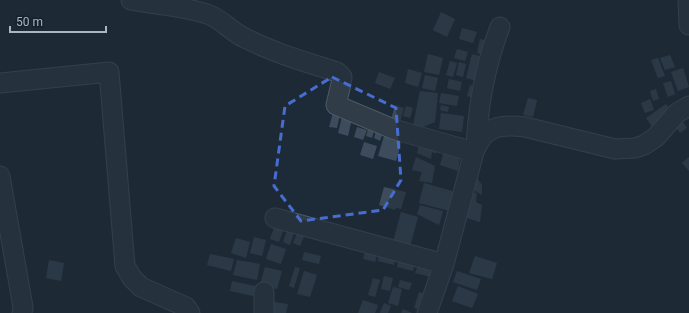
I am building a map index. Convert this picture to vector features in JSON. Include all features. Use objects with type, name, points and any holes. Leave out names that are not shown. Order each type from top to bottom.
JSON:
[{"type":"street","points":[[131,0],[207,14],[215,17],[236,34],[263,47],[337,72],[342,77],[336,105],[392,129],[475,150]]},
{"type":"street","points":[[688,0],[689,25]]},
{"type":"street","points":[[427,313],[444,264],[475,150],[483,83],[492,48],[500,27]]},
{"type":"street","points":[[0,83],[109,72],[125,266],[132,278],[141,287],[186,307],[190,313]]},
{"type":"street","points":[[475,150],[489,131],[495,127],[510,125],[525,127],[615,149],[634,148],[644,145],[656,137],[677,113],[689,106]]},
{"type":"street","points":[[0,176],[23,307],[22,313]]},
{"type":"street","points":[[275,218],[444,264]]},
{"type":"street","points":[[264,292],[264,313]]},
{"type":"highlighted area","points":[[332,77],[396,108],[401,180],[383,210],[301,221],[274,186],[285,106]]},
{"type":"building","points":[[441,12],[455,19],[447,37],[433,30]]},
{"type":"building","points":[[462,28],[477,32],[473,43],[459,39]]},
{"type":"building","points":[[480,39],[489,41],[486,55],[477,53]]},
{"type":"building","points":[[457,49],[468,52],[465,61],[454,58]]},
{"type":"building","points":[[428,54],[443,58],[439,75],[424,72]]},
{"type":"building","points":[[472,54],[486,58],[480,82],[466,78]]},
{"type":"building","points":[[670,55],[675,67],[665,70],[660,58]]},
{"type":"building","points":[[658,58],[665,76],[658,78],[651,60]]},
{"type":"building","points":[[450,61],[457,63],[453,77],[446,75]]},
{"type":"building","points":[[459,62],[466,64],[463,77],[456,75]]},
{"type":"building","points":[[683,68],[689,87],[678,91],[671,72]]},
{"type":"building","points":[[408,69],[422,73],[418,87],[405,83]]},
{"type":"building","points":[[379,72],[395,78],[390,89],[375,83]]},
{"type":"building","points":[[425,75],[438,78],[435,91],[422,88]]},
{"type":"building","points":[[449,79],[462,82],[460,91],[447,88]]},
{"type":"building","points":[[671,81],[675,94],[668,97],[663,83]]},
{"type":"building","points":[[470,85],[477,87],[474,98],[467,96]]},
{"type":"building","points":[[656,89],[659,99],[653,101],[650,91]]},
{"type":"building","points":[[420,91],[438,93],[435,122],[423,127],[413,125]]},
{"type":"building","points":[[441,93],[459,96],[457,106],[439,103]]},
{"type":"building","points":[[528,98],[537,100],[533,117],[523,115]]},
{"type":"building","points":[[650,99],[654,110],[645,113],[641,103]]},
{"type":"building","points":[[666,104],[673,114],[653,128],[646,118]]},
{"type":"building","points":[[395,105],[404,108],[400,123],[391,120]]},
{"type":"building","points":[[441,105],[449,107],[448,112],[440,110]]},
{"type":"building","points":[[406,106],[413,108],[410,118],[403,116]]},
{"type":"building","points":[[334,109],[341,110],[337,128],[329,127]]},
{"type":"building","points":[[441,113],[464,116],[462,132],[439,129]]},
{"type":"building","points":[[342,117],[352,119],[348,136],[338,133]]},
{"type":"building","points":[[683,122],[687,128],[680,133],[676,127]]},
{"type":"building","points":[[369,126],[375,127],[372,138],[366,136]]},
{"type":"building","points":[[357,127],[367,130],[363,140],[354,137]]},
{"type":"building","points":[[377,127],[384,129],[380,141],[374,138]]},
{"type":"building","points":[[384,136],[402,141],[396,161],[378,156]]},
{"type":"building","points":[[420,140],[437,146],[436,154],[432,152],[431,159],[417,153]]},
{"type":"building","points":[[364,142],[377,146],[373,159],[360,155]]},
{"type":"building","points":[[445,148],[461,152],[458,171],[440,165]]},
{"type":"building","points":[[416,157],[435,166],[432,183],[419,181],[422,172],[412,170]]},
{"type":"building","points":[[689,157],[689,171],[682,163]]},
{"type":"building","points":[[477,178],[482,185],[482,195],[475,191],[468,181]]},
{"type":"building","points":[[424,183],[452,191],[454,194],[450,211],[419,203]]},
{"type":"building","points":[[384,187],[406,192],[401,209],[396,208],[395,210],[379,205]]},
{"type":"building","points":[[466,192],[477,193],[476,202],[482,205],[480,222],[460,216]]},
{"type":"building","points":[[420,205],[443,211],[439,225],[417,214]]},
{"type":"building","points":[[401,212],[418,217],[409,250],[392,246]]},
{"type":"building","points":[[275,225],[284,228],[279,242],[270,239]]},
{"type":"building","points":[[288,227],[295,229],[290,245],[283,242]]},
{"type":"building","points":[[299,229],[306,232],[300,246],[293,243]]},
{"type":"building","points":[[254,237],[266,240],[262,256],[250,253]]},
{"type":"building","points":[[236,238],[250,242],[246,258],[231,253]]},
{"type":"building","points":[[271,244],[286,249],[281,264],[266,259]]},
{"type":"building","points":[[367,246],[379,249],[375,262],[363,259]]},
{"type":"building","points":[[380,250],[397,255],[394,265],[378,261]]},
{"type":"building","points":[[304,252],[321,256],[319,264],[302,260]]},
{"type":"building","points":[[210,254],[234,259],[231,271],[207,265]]},
{"type":"building","points":[[400,255],[416,259],[413,271],[397,267]]},
{"type":"building","points":[[475,256],[497,263],[492,279],[469,273]]},
{"type":"building","points":[[49,260],[64,263],[61,281],[46,278]]},
{"type":"building","points":[[237,260],[260,264],[257,280],[233,275]]},
{"type":"building","points":[[418,266],[433,270],[431,277],[415,273]]},
{"type":"building","points":[[265,267],[282,271],[277,289],[260,284]]},
{"type":"building","points":[[295,267],[300,268],[294,288],[289,286]]},
{"type":"building","points":[[304,271],[317,275],[310,297],[297,294]]},
{"type":"building","points":[[457,271],[481,279],[477,290],[453,282]]},
{"type":"building","points":[[384,276],[393,278],[390,291],[381,289]]},
{"type":"building","points":[[373,278],[380,280],[375,297],[368,295]]},
{"type":"building","points":[[400,280],[412,283],[409,290],[398,287]]},
{"type":"building","points":[[232,281],[255,286],[253,296],[230,291]]},
{"type":"building","points":[[458,286],[478,294],[472,308],[452,301]]},
{"type":"building","points":[[393,287],[402,289],[398,306],[388,303]]},
{"type":"building","points":[[419,292],[427,294],[422,310],[414,308]]},
{"type":"building","points":[[363,300],[378,305],[375,313],[358,313]]},
{"type":"building","points":[[269,301],[288,304],[286,313],[268,313]]},
{"type":"building","points":[[384,303],[391,306],[388,313],[380,313]]},
{"type":"building","points":[[403,309],[412,313],[401,313]]}]
